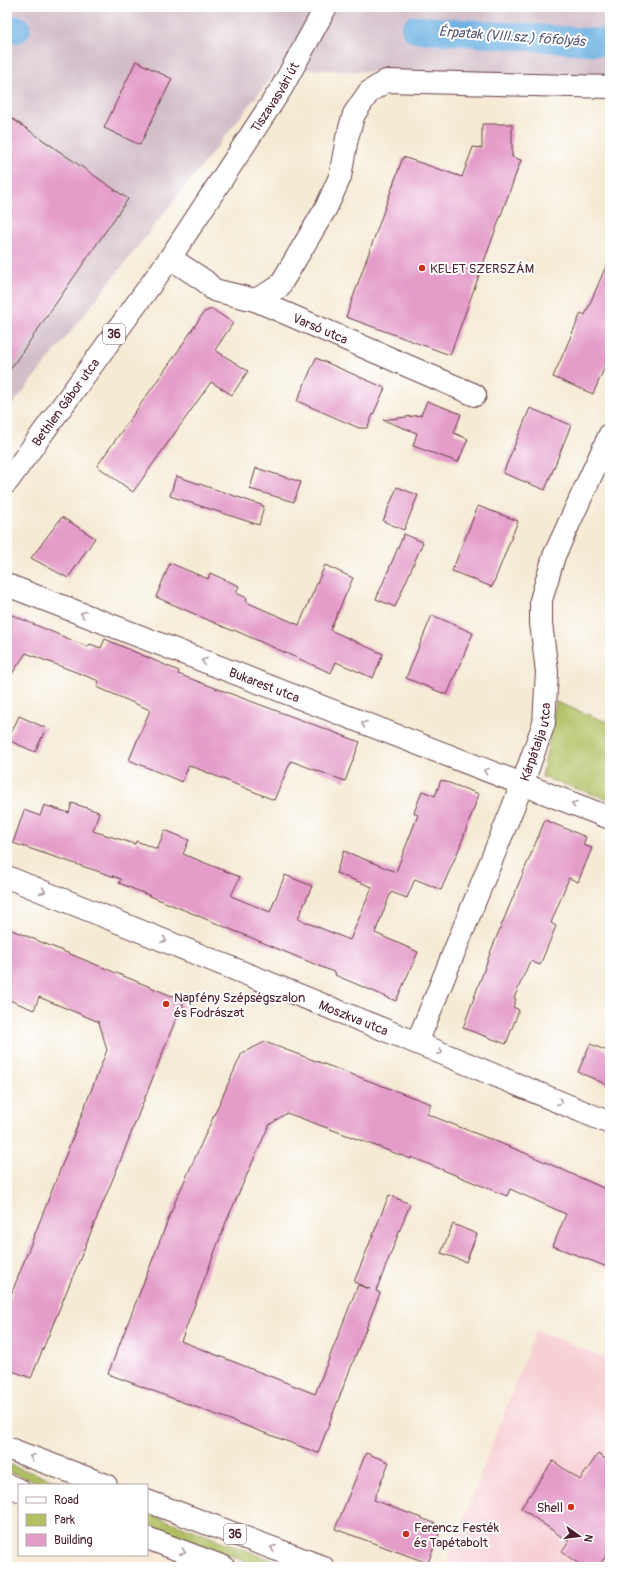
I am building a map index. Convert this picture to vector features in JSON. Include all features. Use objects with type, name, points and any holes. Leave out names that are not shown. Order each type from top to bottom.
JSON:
[{"type":"street","name":"Tiszavasvári út","points":[[219,184],[281,89],[326,7]]},
{"type":"street","points":[[255,300],[279,288],[326,208],[340,178],[347,138],[354,114],[369,92],[386,81],[610,87]]},
{"type":"street","name":"Bethlen Gábor utca","points":[[7,482],[170,258],[219,184]]},
{"type":"street","name":"Varsó utca","points":[[170,258],[205,281],[214,290],[255,300],[475,395]]},
{"type":"street","name":"Kárpátalja utca","points":[[417,1043],[522,785],[544,723],[547,672],[541,623],[542,600],[554,556],[610,434]]},
{"type":"street","name":"Bukarest utca","points":[[7,584],[610,818]]},
{"type":"street","name":"Moszkva utca","points":[[7,877],[610,1123]]},
{"type":"street","points":[[7,1448],[103,1484]]},
{"type":"street","points":[[7,1485],[18,1490]]},
{"type":"street","name":"36","points":[[148,1501],[323,1567]]},
{"type":"street","points":[[148,1538],[224,1567]]},
{"type":"shaded area","points":[[7,7],[610,7],[610,82],[279,68],[7,412]]},
{"type":"shaded area","points":[[536,1330],[610,1360],[610,1567],[445,1567]]},
{"type":"green space","points":[[556,702],[610,723],[610,800],[542,777]]},
{"type":"green space","points":[[7,1464],[69,1484],[42,1484],[7,1471]]},
{"type":"green space","points":[[148,1513],[291,1567],[260,1567],[148,1524]]},
{"type":"building","points":[[136,61],[172,79],[140,145],[104,128]]},
{"type":"building","points":[[7,115],[128,199],[7,374]]},
{"type":"building","name":"KELET SZERSZÁM","points":[[482,124],[512,124],[512,157],[521,160],[450,355],[346,317],[403,157],[462,177],[473,147],[482,148]]},
{"type":"building","points":[[610,257],[610,355],[593,394],[553,377],[581,313],[585,315]]},
{"type":"building","points":[[212,309],[233,323],[215,350],[248,371],[232,395],[211,382],[133,492],[97,466],[204,312]]},
{"type":"building","points":[[316,358],[385,388],[367,428],[359,428],[297,401]]},
{"type":"building","points":[[427,401],[461,414],[454,433],[468,439],[458,462],[413,446],[417,433],[383,420],[421,415]]},
{"type":"building","points":[[530,408],[571,425],[545,490],[503,473]]},
{"type":"building","points":[[256,468],[301,482],[294,502],[250,489]]},
{"type":"building","points":[[176,476],[264,506],[259,525],[170,496]]},
{"type":"building","points":[[397,487],[418,495],[404,530],[383,521]]},
{"type":"building","points":[[478,506],[518,521],[492,587],[452,571]]},
{"type":"building","points":[[62,517],[95,538],[68,578],[31,558]]},
{"type":"building","points":[[404,534],[423,542],[395,607],[376,599]]},
{"type":"building","points":[[170,563],[208,579],[210,573],[239,586],[236,593],[247,598],[246,602],[299,625],[325,565],[353,578],[330,630],[383,654],[373,678],[336,662],[331,673],[156,597]]},
{"type":"building","points":[[7,613],[88,647],[90,644],[101,648],[105,639],[179,671],[178,674],[360,742],[345,781],[291,761],[274,800],[189,765],[182,782],[129,760],[150,710],[97,687],[99,681],[26,653],[7,681]]},
{"type":"building","points":[[432,615],[473,633],[447,695],[406,678]]},
{"type":"building","points":[[19,716],[46,728],[35,752],[8,740]]},
{"type":"building","points":[[441,780],[479,794],[459,849],[441,890],[415,879],[407,898],[391,892],[375,933],[418,952],[396,1001],[335,975],[336,973],[119,883],[121,879],[13,843],[24,810],[40,816],[44,805],[69,813],[72,803],[99,812],[93,831],[135,844],[136,841],[157,849],[165,830],[189,840],[183,854],[240,877],[231,896],[270,912],[285,875],[312,886],[298,919],[350,940],[372,887],[336,873],[344,851],[396,872],[418,815],[414,813],[422,791],[435,796]]},
{"type":"building","points":[[545,820],[586,837],[583,845],[592,848],[578,882],[569,878],[551,923],[556,926],[540,965],[530,961],[514,998],[516,999],[513,1007],[519,1010],[506,1044],[463,1028],[492,948]]},
{"type":"building","points":[[7,928],[172,996],[180,994],[185,1013],[177,1016],[119,1164],[31,1378],[7,1369],[7,1305],[107,1050],[99,1022],[39,997],[34,1010],[7,999]]},
{"type":"building","points":[[265,1042],[431,1104],[427,1114],[525,1153],[610,1191],[610,1268],[553,1246],[566,1214],[510,1189],[507,1196],[411,1157],[411,1159],[287,1113],[269,1125],[226,1222],[181,1341],[315,1394],[358,1285],[370,1289],[354,1282],[389,1195],[410,1204],[376,1291],[380,1293],[318,1453],[108,1374],[175,1202],[242,1053]]},
{"type":"building","points":[[590,1044],[610,1052],[610,1086],[578,1072]]},
{"type":"building","points":[[453,1224],[477,1234],[466,1262],[441,1253]]},
{"type":"building","points":[[366,1453],[389,1462],[374,1500],[442,1526],[428,1563],[335,1529]]},
{"type":"building","points":[[598,1454],[610,1462],[610,1550],[598,1567],[583,1567],[562,1552],[569,1542],[521,1508],[553,1461],[580,1480]]},
{"type":"waterway","name":"Érpatak (VIII.sz.) főfolyás","points":[[7,30],[17,29]]},
{"type":"waterway","name":"Érpatak (VIII.sz.) főfolyás","points":[[415,29],[610,43]]},
{"type":"place","name":"KELET SZERSZÁM","points":[[422,268]]},
{"type":"place","name":"Napfény Szépségszalon és Fodrászat","points":[[166,1004]]},
{"type":"place","name":"Shell","points":[[571,1507]]},
{"type":"place","name":"Ferencz Festék és Tapétabolt","points":[[406,1534]]}]
